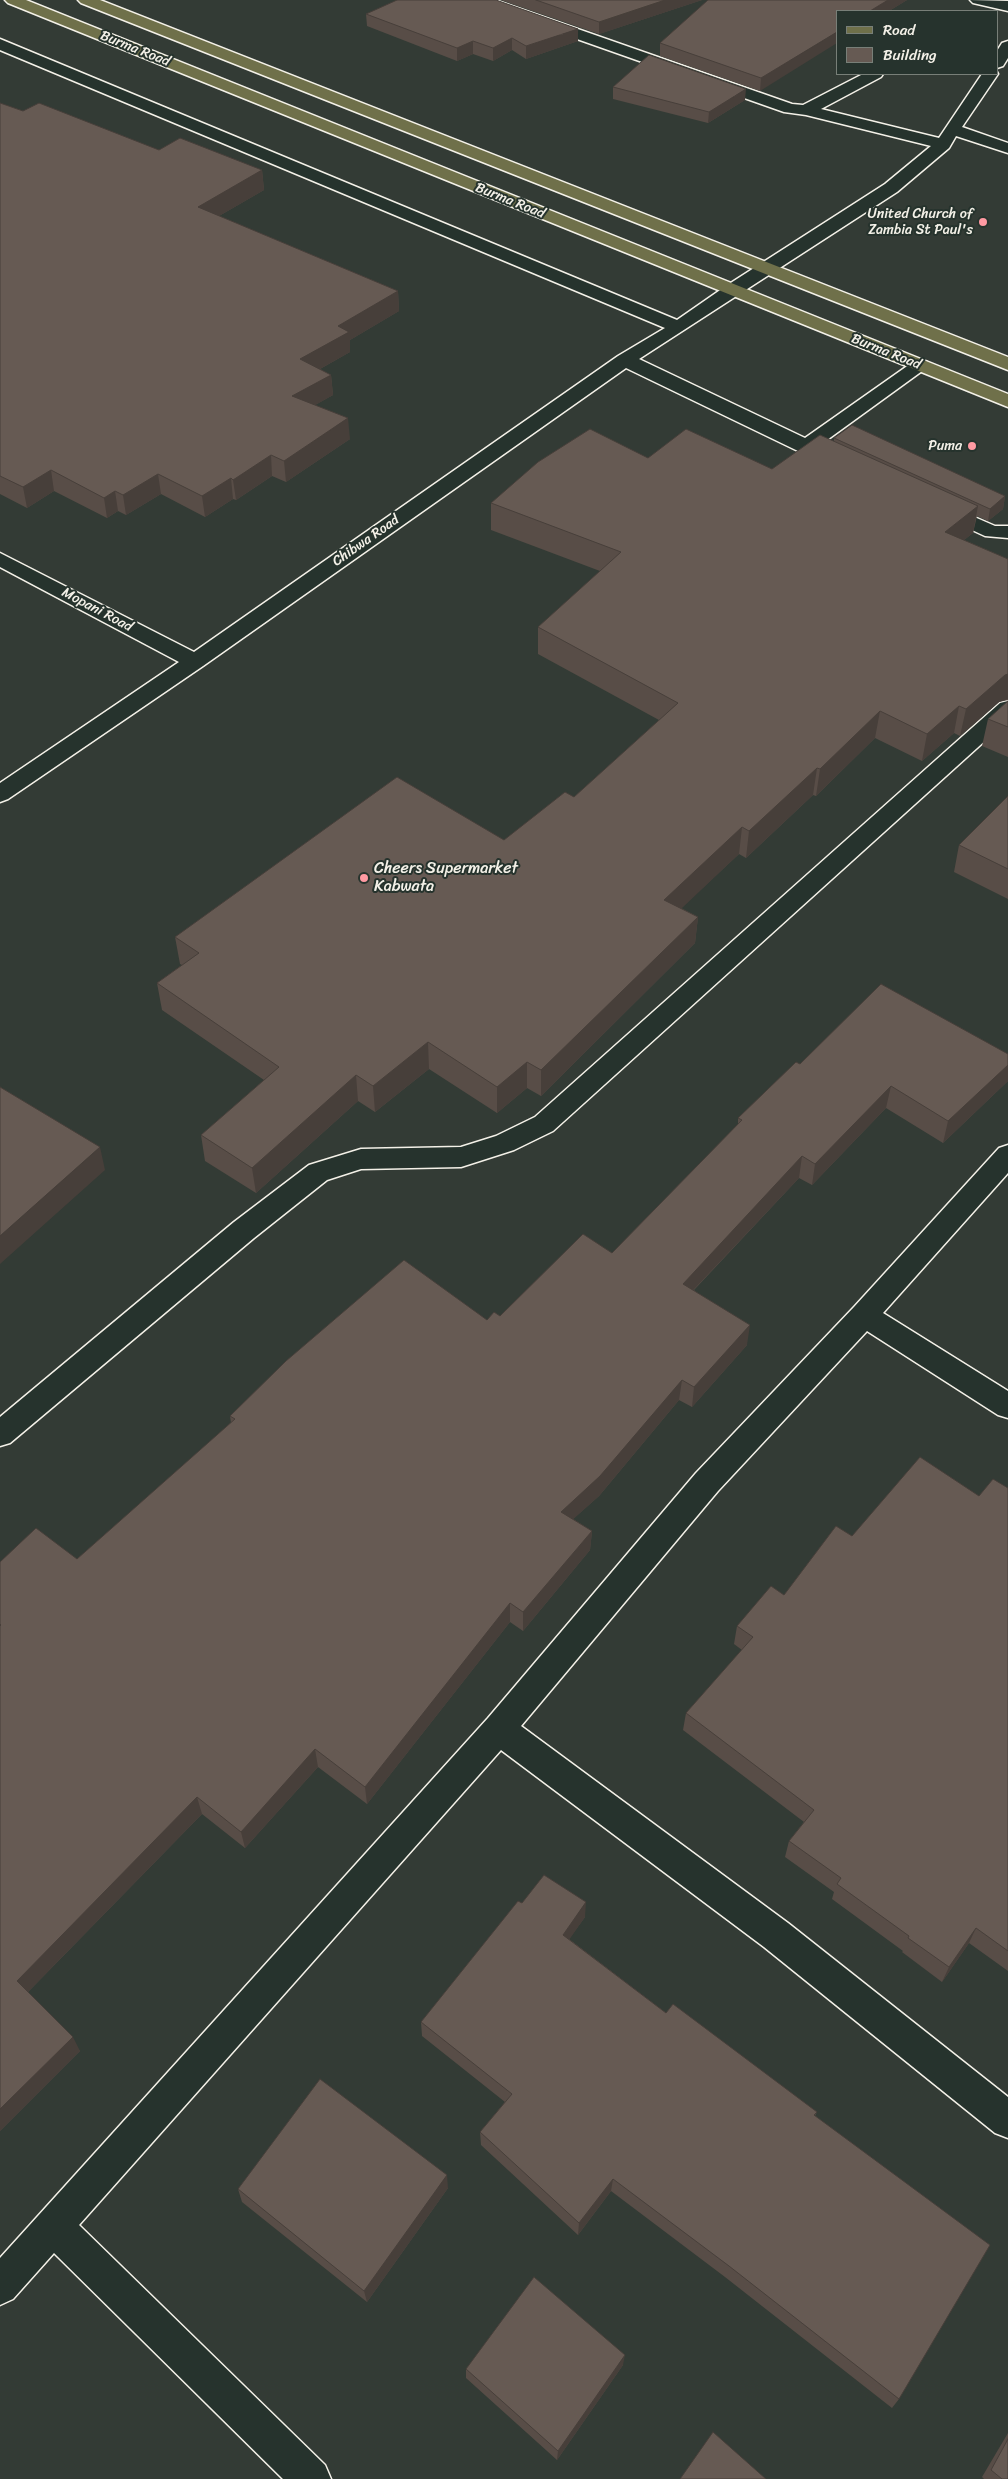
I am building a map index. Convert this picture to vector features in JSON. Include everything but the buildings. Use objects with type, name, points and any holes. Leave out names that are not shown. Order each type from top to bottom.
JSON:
[{"type":"main road","name":"Burma Road","points":[[13,0],[1008,401]]},
{"type":"main road","name":"Burma Road","points":[[86,0],[1008,364]]},
{"type":"street","points":[[480,0],[790,110],[806,110],[943,144]]},
{"type":"street","points":[[971,10],[981,1],[1008,6]]},
{"type":"street","points":[[0,44],[680,327]]},
{"type":"street","points":[[998,61],[1008,46]]},
{"type":"street","points":[[806,110],[873,75]]},
{"type":"street","name":"Chibwa Road","points":[[0,794],[195,661],[625,360],[680,327],[732,290],[891,188],[943,144],[989,75]]},
{"type":"street","points":[[954,130],[1008,149]]},
{"type":"street","points":[[625,360],[859,471]]},
{"type":"street","points":[[805,447],[920,366]]},
{"type":"street","points":[[921,499],[992,532],[1008,532]]},
{"type":"street","name":"Mopani Road","points":[[0,559],[195,661]]},
{"type":"street","points":[[0,1434],[244,1230],[318,1172],[361,1159],[461,1157],[505,1143],[544,1124],[1008,708]]},
{"type":"street","points":[[0,2286],[499,1729],[708,1482],[864,1315],[1008,1155]]},
{"type":"street","points":[[864,1315],[1008,1406]]},
{"type":"street","points":[[499,1729],[776,1936],[1008,2120]]},
{"type":"street","points":[[54,2227],[311,2479]]},
{"type":"place","name":"United Church of Zambia St Paul's","points":[[983,222]]},
{"type":"place","name":"Puma","points":[[972,446]]},
{"type":"place","name":"Cheers Supermarket Kabwata","points":[[364,878]]}]
